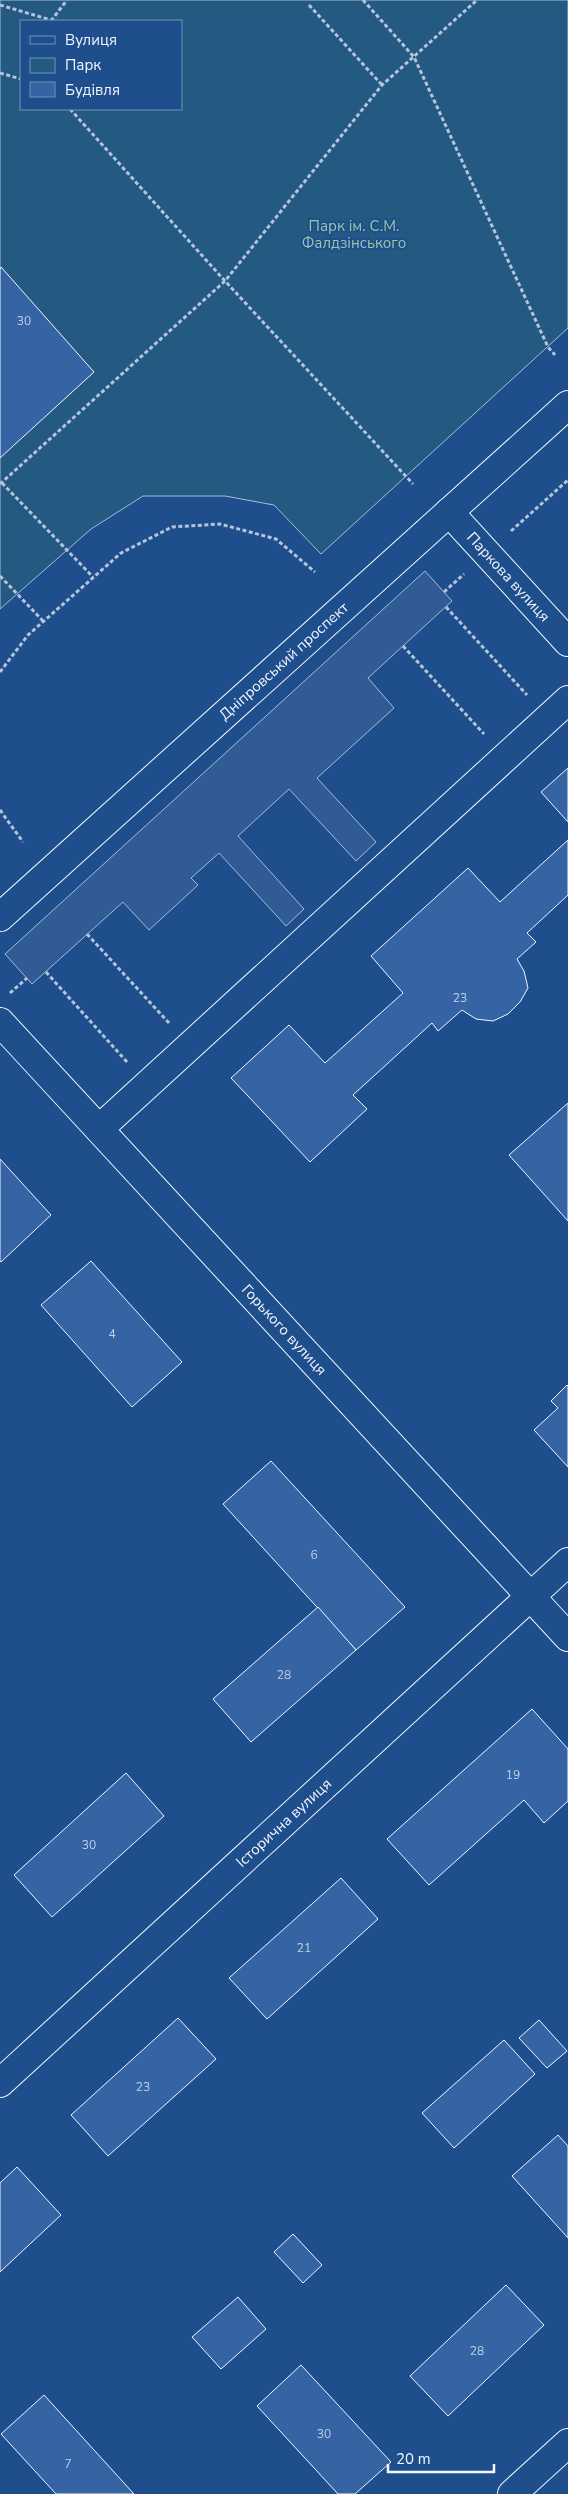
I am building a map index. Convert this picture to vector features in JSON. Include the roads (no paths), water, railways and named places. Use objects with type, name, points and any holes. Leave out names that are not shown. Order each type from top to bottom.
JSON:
[{"type":"street","name":"Дніпровський проспект","points":[[0,917],[568,405]]},
{"type":"street","name":"Паркова вулиця","points":[[449,512],[568,642]]},
{"type":"street","points":[[99,1129],[568,700]]},
{"type":"street","name":"Горького вулиця","points":[[0,1022],[568,1637]]},
{"type":"street","name":"Історична вулиця","points":[[0,2083],[568,1562]]},
{"type":"street","points":[[512,2494],[568,2443]]},
{"type":"park label","name":"Парк ім. С.М. Фалдзінського","points":[[354,234]]}]
